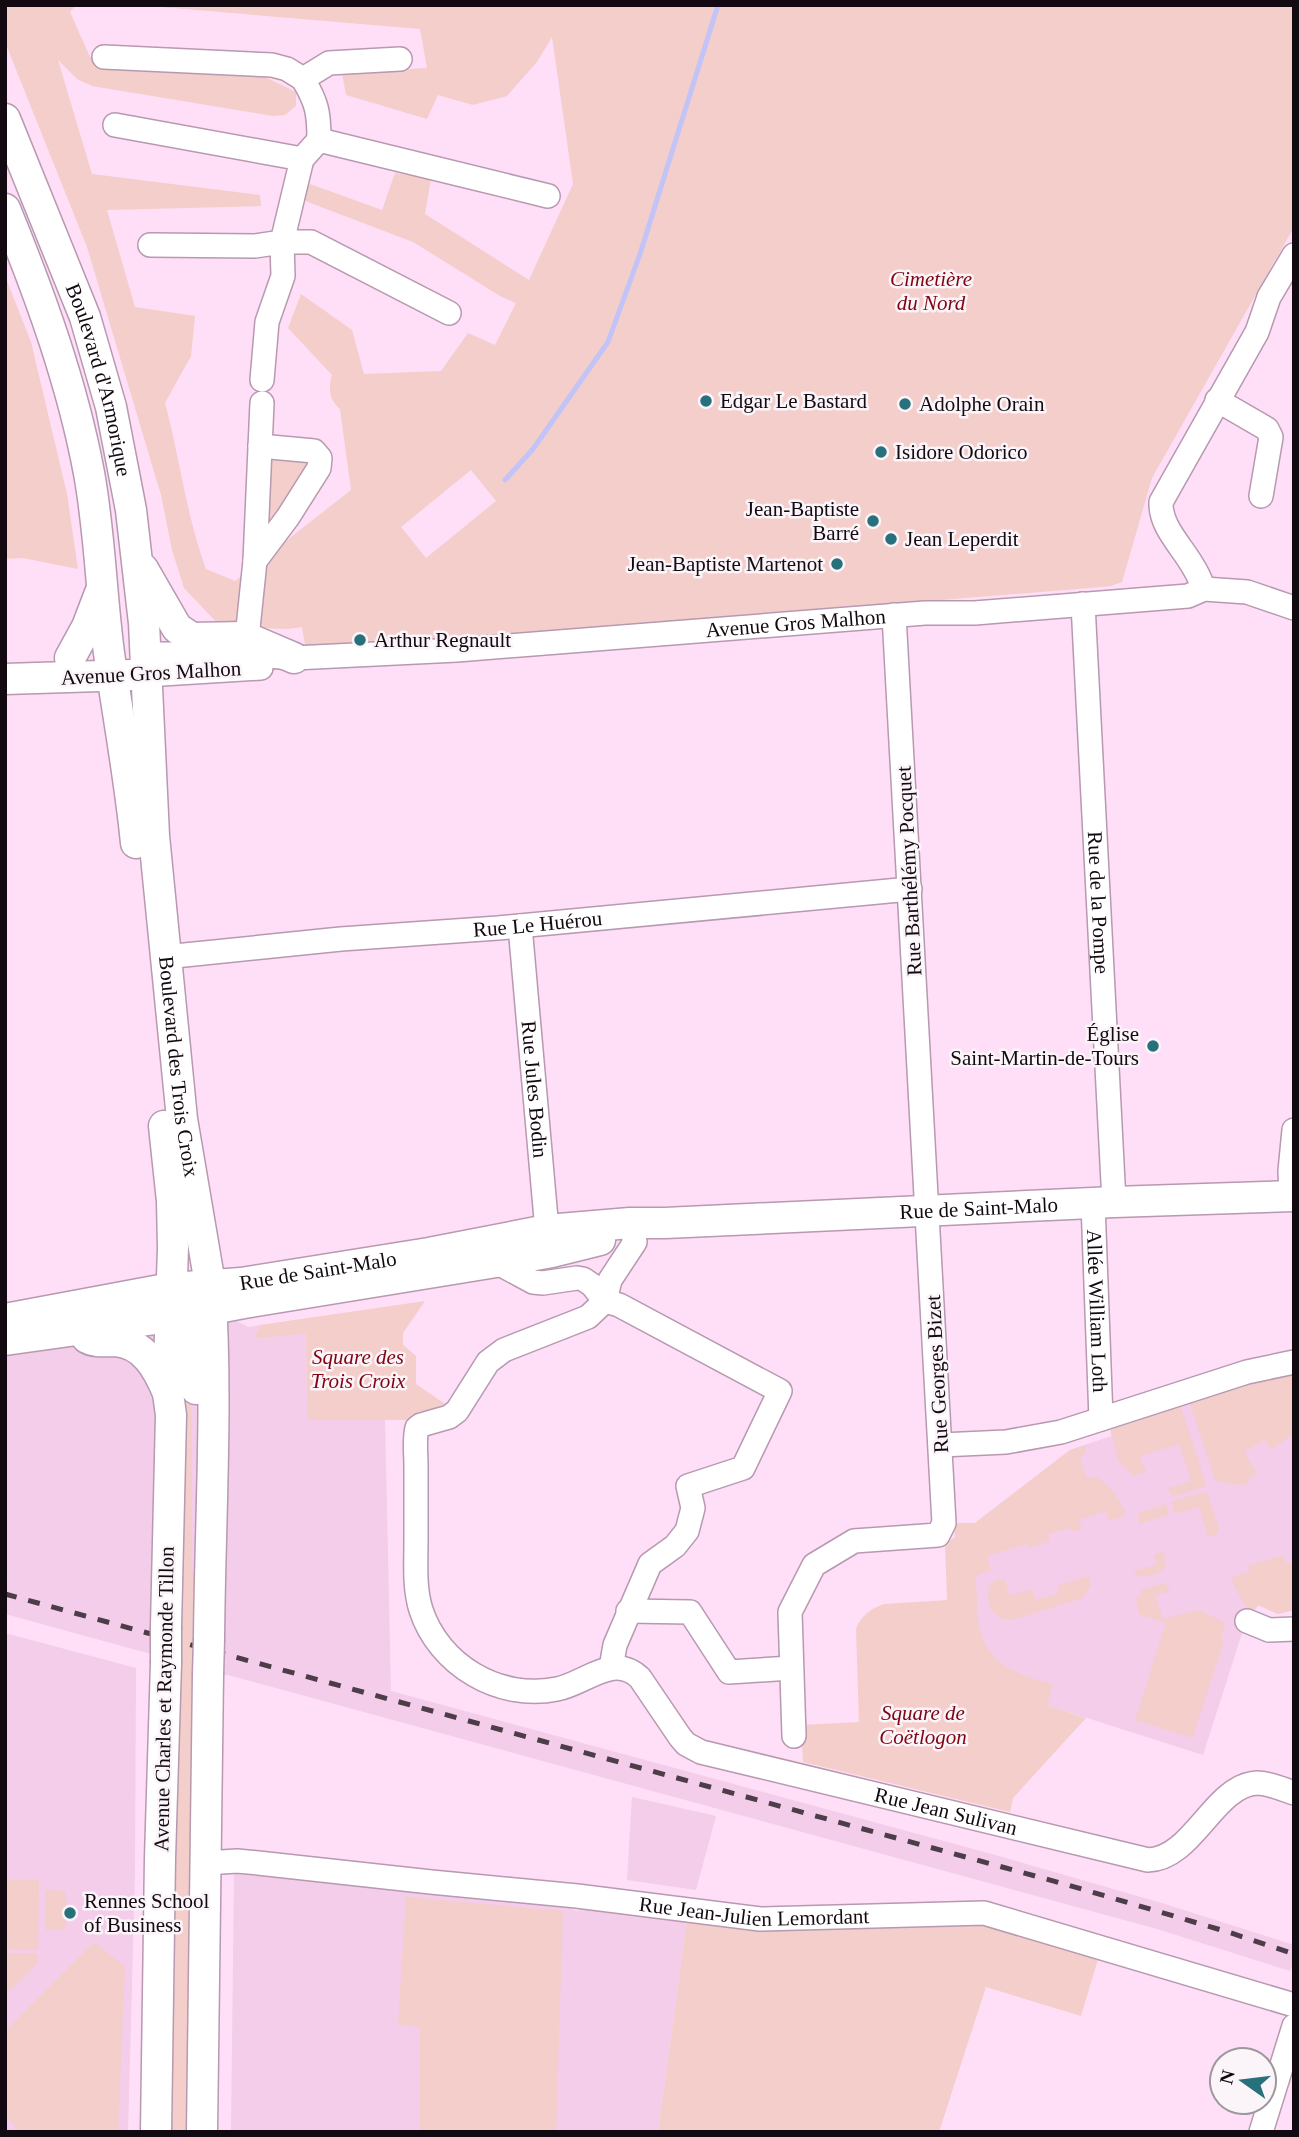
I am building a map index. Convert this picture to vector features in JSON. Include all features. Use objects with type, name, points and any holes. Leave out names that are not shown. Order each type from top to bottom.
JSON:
[{"type":"main road","name":"Boulevard d'Armorique","points":[[5,119],[88,330],[111,407],[122,457],[138,561],[128,665]]},
{"type":"main road","name":"Boulevard d'Armorique","points":[[5,209],[34,281],[58,352],[78,425],[89,474],[102,586],[128,665]]},
{"type":"main road","points":[[58,352],[86,405],[96,438],[116,539],[128,665]]},
{"type":"main road","points":[[138,561],[171,618],[192,638],[245,637],[294,658]]},
{"type":"main road","points":[[70,658],[87,627],[102,586]]},
{"type":"main road","name":"Avenue Gros Malhon","points":[[5,658],[70,658],[128,665]]},
{"type":"main road","name":"Avenue Gros Malhon","points":[[5,679],[128,665]]},
{"type":"main road","name":"Boulevard des Trois Croix","points":[[128,665],[140,769],[154,836],[182,1119],[190,1300]]},
{"type":"main road","name":"Boulevard des Trois Croix","points":[[128,665],[135,834],[167,1151],[190,1300]]},
{"type":"main road","name":"Rue de Saint-Malo","points":[[5,1340],[74,1331],[190,1300],[241,1283],[429,1253],[549,1241],[665,1223],[1104,1202],[1293,1198]]},
{"type":"main road","name":"Rue de Saint-Malo","points":[[5,1319],[190,1300],[244,1303],[496,1262],[549,1241]]},
{"type":"main road","name":"Avenue Charles et Raymonde Tillon","points":[[168,1393],[190,1300]]},
{"type":"main road","name":"Avenue Charles et Raymonde Tillon","points":[[190,1300],[214,1354],[202,2132]]},
{"type":"main road","name":"Rue de Saint-Malo","points":[[74,1331],[94,1342],[117,1341],[140,1351]]},
{"type":"main road","name":"Avenue Charles et Raymonde Tillon","points":[[140,1351],[159,1371],[168,1393],[171,1415],[156,2132]]},
{"type":"street","points":[[104,57],[272,65],[287,69],[303,79],[319,112],[320,140],[302,159],[282,242],[283,276],[267,322],[255,561],[245,637]]},
{"type":"street","points":[[303,79],[329,63],[400,59]]},
{"type":"street","points":[[115,125],[302,159]]},
{"type":"street","points":[[320,140],[548,196]]},
{"type":"street","points":[[150,245],[255,246],[311,242],[450,313]]},
{"type":"street","points":[[1204,589],[1194,567],[1178,546],[1161,513],[1161,502],[1257,332],[1269,297],[1292,263]]},
{"type":"street","points":[[1217,400],[1270,433],[1261,496]]},
{"type":"street","points":[[255,561],[288,517],[318,468],[320,458],[314,451],[260,446]]},
{"type":"street","name":"Avenue Gros Malhon","points":[[128,665],[239,654],[294,658],[457,650],[894,615],[975,613],[1188,596],[1204,589],[1247,592],[1294,608]]},
{"type":"street","name":"Rue de la Pompe","points":[[1083,604],[1104,1202]]},
{"type":"street","name":"Rue Barthélémy Pocquet","points":[[894,615],[928,1211]]},
{"type":"street","name":"Rue Le Huérou","points":[[165,957],[910,889]]},
{"type":"street","name":"Rue Jules Bodin","points":[[520,926],[549,1241]]},
{"type":"street","points":[[1293,1198],[1290,1171],[1294,1130]]},
{"type":"street","name":"Allée William Loth","points":[[1101,1419],[1104,1202]]},
{"type":"street","name":"Rue Georges Bizet","points":[[791,1668],[790,1612],[814,1565],[854,1541],[937,1535],[944,1523],[928,1211]]},
{"type":"street","points":[[496,1262],[533,1282],[583,1279],[592,1285],[605,1301],[619,1305],[780,1391],[743,1468],[688,1486],[694,1508],[687,1531],[675,1546],[650,1564],[615,1645],[611,1668],[572,1686],[555,1690],[536,1691],[496,1686],[455,1662],[433,1636],[421,1610],[416,1583],[416,1433],[421,1425],[449,1417],[457,1411],[488,1362],[504,1350],[588,1317],[605,1301],[610,1280],[635,1242],[632,1227]]},
{"type":"street","points":[[941,1445],[1019,1440],[1061,1432],[1233,1376],[1294,1362]]},
{"type":"street","points":[[628,1611],[690,1612],[729,1672],[791,1668],[794,1735]]},
{"type":"street","points":[[1247,1621],[1269,1630],[1294,1629]]},
{"type":"street","name":"Rue Jean Sulivan","points":[[611,1668],[618,1666],[634,1671],[686,1744],[701,1752],[1139,1858],[1153,1860],[1176,1850],[1241,1787],[1262,1784],[1294,1793]]},
{"type":"street","name":"Rue Jean-Julien Lemordant","points":[[205,1863],[258,1863],[577,1896],[760,1919],[984,1913],[1294,2006]]},
{"type":"street","points":[[1261,2132],[1294,2026]]},
{"type":"shaded area","points":[[159,1280],[248,1327],[260,1325],[255,1339],[306,1332],[307,1419],[385,1420],[391,1691],[999,1856],[1165,1904],[1294,1945],[1294,1962],[1290,1971],[1157,1929],[5,1614],[5,1583],[9,1583],[5,1582],[5,1307]]},
{"type":"shaded area","points":[[1294,1374],[1294,1610],[1278,1614],[1258,1605],[1251,1615],[1243,1630],[1203,1755],[968,1680],[963,1673],[954,1523],[975,1523],[1070,1450],[1111,1436],[1110,1426],[1247,1383]]},
{"type":"shaded area","name":"Rennes School of Business","points":[[5,1633],[136,1668],[135,1872],[128,2132],[5,2132]]},
{"type":"shaded area","points":[[632,1797],[716,1816],[696,1890],[627,1880]]},
{"type":"shaded area","points":[[234,1871],[558,1903],[577,1911],[591,1906],[687,1921],[658,2132],[231,2132]]},
{"type":"green space","name":"Cimetière du Nord","points":[[5,5],[76,5],[70,12],[90,57],[112,69],[261,75],[296,92],[296,106],[285,115],[273,116],[92,86],[77,79],[58,60],[92,174],[260,195],[261,206],[107,210],[135,307],[195,316],[191,356],[165,403],[193,528],[206,569],[235,581],[351,490],[340,409],[330,394],[332,375],[288,328],[301,294],[352,330],[364,374],[441,371],[468,333],[495,345],[516,303],[500,296],[413,242],[300,199],[310,184],[382,210],[395,173],[431,179],[425,214],[529,280],[573,184],[552,37],[537,62],[507,96],[473,105],[438,95],[427,119],[346,95],[342,73],[427,68],[420,29],[137,5],[1294,5],[1294,227],[1152,478],[1122,582],[1090,588],[306,651],[302,627],[221,627],[184,588],[172,550],[161,495],[87,247],[5,42]],"holes":[[[471,470],[496,501],[426,558],[401,527]]]},
{"type":"green space","points":[[5,276],[31,342],[67,494],[78,569],[23,558],[5,559]]},
{"type":"green space","points":[[269,458],[312,459],[267,540]]},
{"type":"green space","name":"Square des Trois Croix","points":[[425,1301],[403,1333],[403,1345],[416,1356],[416,1384],[445,1404],[417,1412],[417,1420],[307,1420],[306,1333],[254,1339],[260,1325]]},
{"type":"green space","points":[[188,1347],[192,1417],[192,1568],[201,1625],[189,2132],[164,2132],[178,1419]]},
{"type":"green space","points":[[1294,1374],[1294,1434],[1271,1449],[1264,1440],[1244,1452],[1257,1473],[1245,1485],[1218,1482],[1189,1401],[1247,1383]]},
{"type":"green space","points":[[1180,1404],[1206,1484],[1173,1497],[1168,1488],[1191,1481],[1179,1444],[1140,1456],[1146,1472],[1133,1476],[1118,1460],[1110,1426]]},
{"type":"green space","name":"Square de Coëtlogon","points":[[1085,1445],[1086,1451],[1080,1459],[1087,1478],[1097,1477],[1107,1485],[1126,1515],[1109,1521],[1106,1511],[1079,1520],[1082,1529],[1072,1532],[1071,1528],[1048,1534],[1050,1541],[1029,1548],[1027,1544],[987,1556],[991,1570],[975,1576],[981,1635],[994,1657],[1015,1671],[1053,1684],[1047,1705],[1086,1718],[1013,1798],[1010,1812],[803,1762],[801,1725],[859,1722],[856,1629],[863,1616],[884,1604],[947,1600],[945,1544],[955,1537],[954,1523],[975,1523],[1070,1450]]},
{"type":"green space","points":[[1207,1493],[1219,1528],[1217,1534],[1208,1537],[1199,1507],[1175,1514],[1171,1502]]},
{"type":"green space","points":[[1166,1504],[1169,1515],[1139,1524],[1138,1513]]},
{"type":"green space","points":[[1163,1552],[1166,1566],[1164,1569],[1148,1576],[1136,1575],[1134,1571],[1157,1564],[1154,1555]]},
{"type":"green space","points":[[1283,1555],[1286,1563],[1294,1561],[1294,1610],[1278,1614],[1258,1605],[1251,1615],[1234,1586],[1232,1577],[1250,1571],[1248,1566]]},
{"type":"green space","points":[[1088,1576],[1091,1585],[1083,1598],[1012,1620],[996,1614],[988,1598],[989,1586],[1004,1578],[1010,1596],[1032,1589],[1036,1600],[1059,1593],[1057,1586]]},
{"type":"green space","points":[[1165,1584],[1170,1591],[1155,1596],[1163,1619],[1198,1610],[1224,1624],[1221,1640],[1224,1641],[1192,1738],[1135,1720],[1166,1623],[1139,1614],[1136,1600],[1143,1589]]},
{"type":"green space","points":[[5,1880],[39,1880],[38,1950],[5,1949]]},
{"type":"green space","points":[[45,1890],[66,1891],[66,1930],[45,1930]]},
{"type":"green space","points":[[406,1897],[563,1911],[556,2132],[420,2132],[420,2027],[398,2024]]},
{"type":"green space","points":[[971,1919],[1098,1959],[1081,2016],[986,1987],[939,2132],[658,2132],[687,1921]]},
{"type":"green space","points":[[94,1942],[125,1967],[118,2132],[20,2132],[5,2115],[5,2031]]},
{"type":"green space","points":[[5,1953],[37,1954],[37,1964],[9,1992],[5,1991]]},
{"type":"waterway","points":[[505,480],[533,449],[608,342],[640,254],[718,5]]},
{"type":"railway","points":[[5,1594],[1068,1885],[1294,1954]]},
{"type":"place","name":"Edgar Le Bastard","points":[[706,401]]},
{"type":"place","name":"Adolphe Orain","points":[[905,404]]},
{"type":"place","name":"Isidore Odorico","points":[[881,452]]},
{"type":"place","name":"Jean-Baptiste Barré","points":[[873,521]]},
{"type":"place","name":"Jean Leperdit","points":[[891,539]]},
{"type":"place","name":"Jean-Baptiste Martenot","points":[[837,564]]},
{"type":"place","name":"Arthur Regnault","points":[[360,640]]},
{"type":"place","name":"Église Saint-Martin-de-Tours","points":[[1153,1046]]},
{"type":"place","name":"Rennes School of Business","points":[[70,1913]]}]
